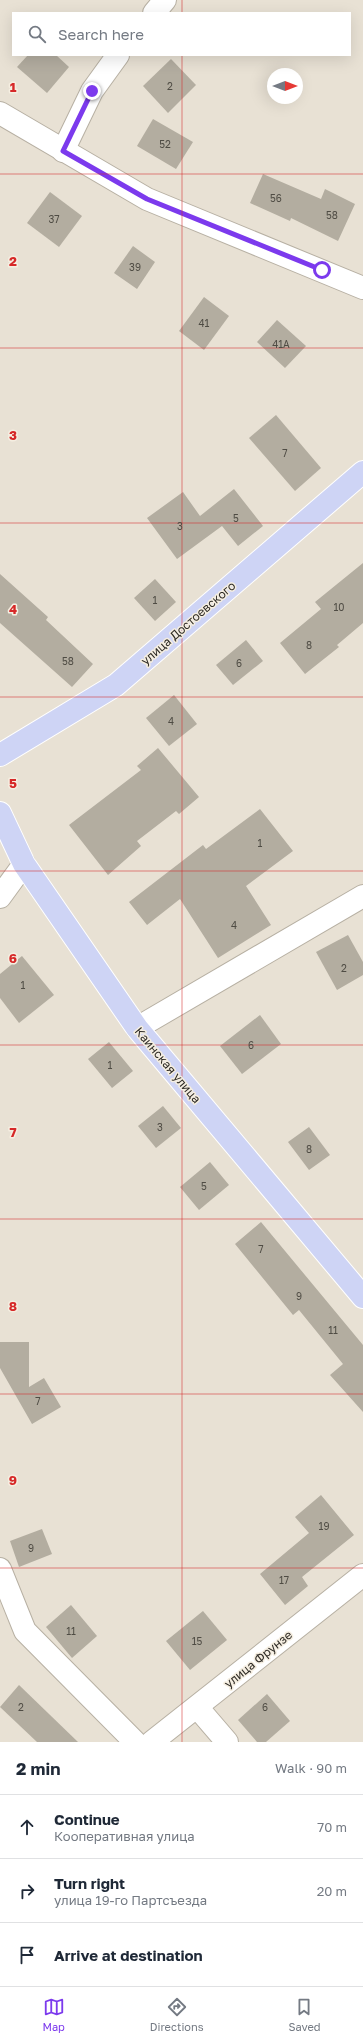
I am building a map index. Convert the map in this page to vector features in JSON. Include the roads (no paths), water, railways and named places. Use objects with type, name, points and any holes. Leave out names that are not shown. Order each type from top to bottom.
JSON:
[{"type":"main road","name":"улица Достоевского","points":[[0,755],[116,685],[363,472]]},
{"type":"main road","name":"Каинская улица","points":[[0,813],[24,864],[137,1028],[363,1297]]},
{"type":"street","points":[[155,12],[166,0]]},
{"type":"street","points":[[63,151],[92,91],[117,56]]},
{"type":"street","points":[[0,113],[147,199],[363,288]]},
{"type":"street","points":[[0,898],[24,864]]},
{"type":"street","points":[[137,1028],[363,896]]},
{"type":"street","points":[[0,1569],[25,1631],[135,1742]]},
{"type":"street","name":"улица Фрунзе","points":[[152,1742],[363,1575]]},
{"type":"street","points":[[197,1707],[227,1742]]}]
